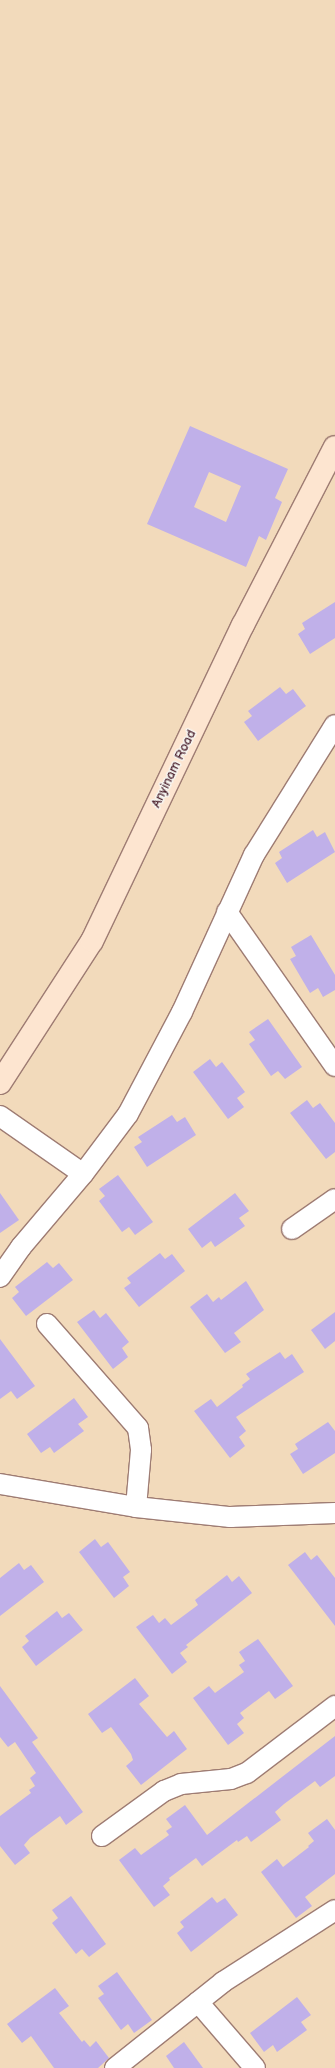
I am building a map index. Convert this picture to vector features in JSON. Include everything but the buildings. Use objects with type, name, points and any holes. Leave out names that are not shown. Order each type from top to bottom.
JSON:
[{"type":"street","name":"Anyinam Road","points":[[0,1083],[92,940],[243,625],[335,447]]},
{"type":"street","points":[[0,1277],[21,1246],[83,1174],[128,1114],[182,1012],[254,855],[335,725]]},
{"type":"street","points":[[227,912],[335,1066]]},
{"type":"street","points":[[0,1116],[83,1174]]},
{"type":"street","points":[[292,1228],[335,1199]]},
{"type":"street","points":[[47,1324],[138,1428],[141,1450],[136,1507]]},
{"type":"street","points":[[0,1484],[136,1507],[230,1517],[335,1514]]},
{"type":"street","points":[[102,1836],[170,1788],[181,1784],[231,1779],[247,1773],[335,1706]]},
{"type":"street","points":[[115,2068],[223,1982],[335,1910]]},
{"type":"street","points":[[198,2002],[255,2068]]}]
